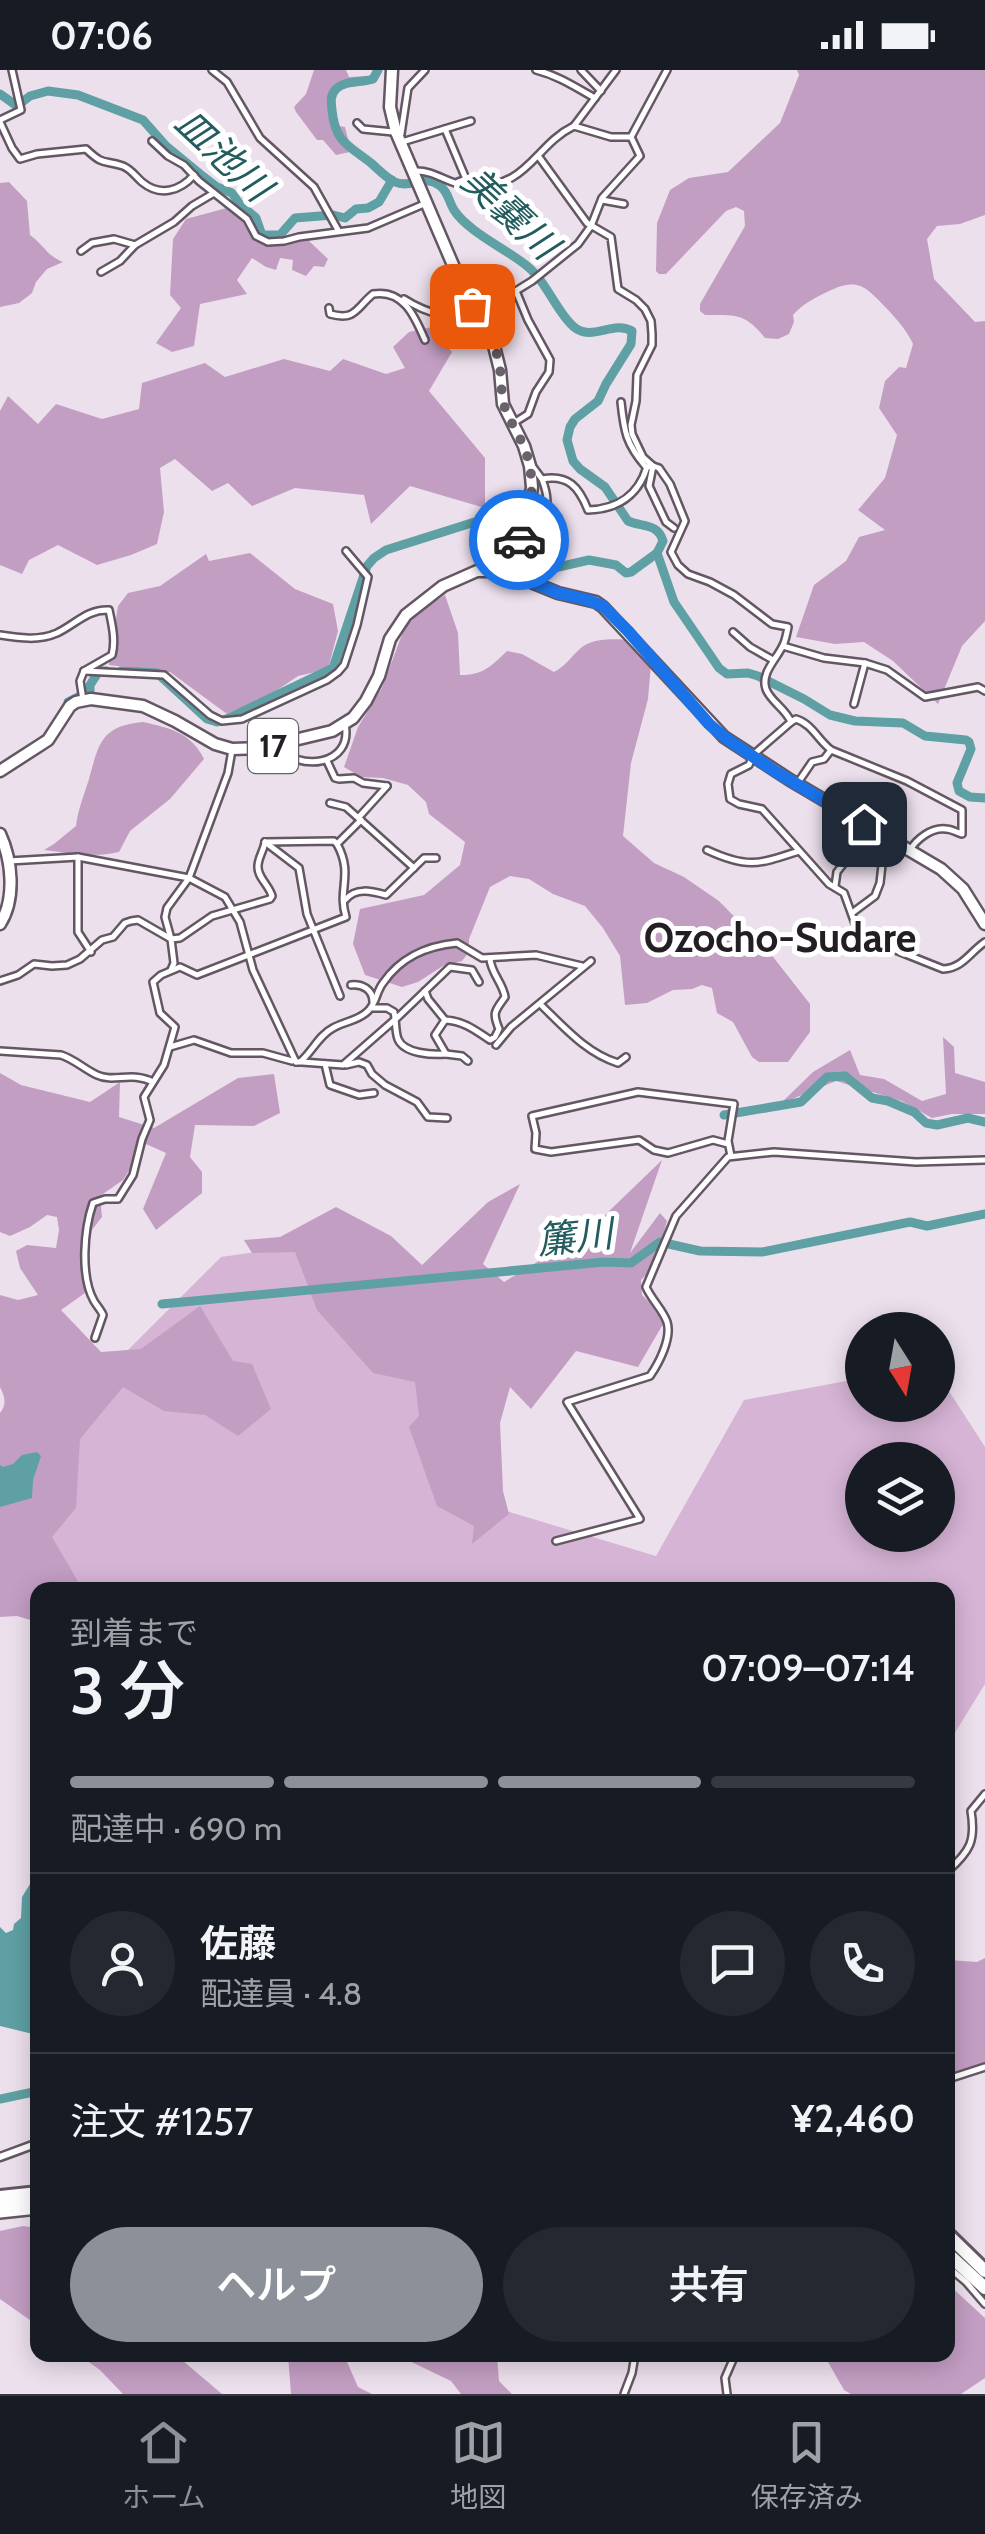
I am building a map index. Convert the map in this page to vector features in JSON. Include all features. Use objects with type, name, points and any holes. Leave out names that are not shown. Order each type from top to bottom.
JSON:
[{"type":"highway","points":[[0,2197],[30,2194]]},
{"type":"highway","points":[[0,2207],[30,2204]]},
{"type":"highway","points":[[955,2245],[985,2273]]},
{"type":"highway","points":[[955,2260],[985,2288]]},
{"type":"main road","points":[[392,70],[390,107],[399,138],[456,272],[497,354],[502,395],[530,466],[531,497],[524,530],[504,570],[558,593],[603,606],[724,737],[942,869],[958,884],[985,924]]},
{"type":"main road","name":"17","points":[[83,700],[143,706],[232,750],[251,750],[322,735],[345,724],[366,701],[379,676],[390,639],[406,615],[450,582],[478,571],[504,570]]},
{"type":"main road","points":[[0,771],[48,740],[66,710],[83,700]]},
{"type":"main road","points":[[0,834],[9,861],[8,905],[0,924]]},
{"type":"street","points":[[12,70],[20,111],[1,124],[20,159],[86,149],[96,160],[128,168],[144,184],[160,190],[176,190],[194,176]]},
{"type":"street","points":[[212,70],[227,82],[260,138],[314,187],[341,232]]},
{"type":"street","points":[[399,138],[408,88],[425,70]]},
{"type":"street","points":[[536,70],[562,77],[573,89],[595,98]]},
{"type":"street","points":[[581,70],[601,91]]},
{"type":"street","points":[[416,177],[435,174],[463,186],[486,186],[523,172],[574,126],[616,70]]},
{"type":"street","points":[[630,137],[664,71]]},
{"type":"street","points":[[357,123],[399,138],[471,121]]},
{"type":"street","points":[[574,126],[598,134],[630,137]]},
{"type":"street","points":[[444,128],[466,180],[455,183]]},
{"type":"street","points":[[328,308],[330,314],[346,316],[373,294],[389,294],[425,312],[456,319],[476,329],[493,304],[568,253],[591,226],[601,200],[640,156],[630,137]]},
{"type":"street","points":[[152,141],[247,219],[261,240],[284,241],[368,228],[427,202]]},
{"type":"street","points":[[538,156],[591,226],[610,237],[618,289],[646,309],[651,321],[652,345],[638,375],[631,426],[638,449],[650,467],[649,486],[666,522],[674,528]]},
{"type":"street","points":[[101,272],[214,192]]},
{"type":"street","points":[[601,200],[624,204]]},
{"type":"street","points":[[81,251],[92,243],[114,238],[135,245]]},
{"type":"street","points":[[615,262],[620,274]]},
{"type":"street","points":[[512,424],[528,414],[550,367],[548,353],[516,290]]},
{"type":"street","points":[[401,300],[414,315],[425,340]]},
{"type":"street","points":[[621,402],[624,434],[634,453],[650,467],[659,468],[685,521],[671,552],[678,565],[688,574],[734,595],[772,624],[788,627],[784,646],[769,668],[766,691],[791,722]]},
{"type":"street","points":[[524,530],[548,504],[542,479],[530,466]]},
{"type":"street","points":[[542,479],[557,478],[575,485],[588,510],[622,502],[638,490],[650,467]]},
{"type":"street","points":[[84,672],[164,675],[210,716],[222,721],[242,719],[306,690],[327,680],[344,665],[362,607],[368,577],[346,550]]},
{"type":"street","points":[[0,635],[28,639],[46,636],[58,633],[85,614],[109,610],[112,655],[84,672],[80,681],[83,700]]},
{"type":"street","points":[[733,632],[772,660]]},
{"type":"street","points":[[784,646],[887,670],[925,697],[978,687],[985,691]]},
{"type":"street","points":[[854,704],[865,663]]},
{"type":"street","points":[[852,914],[875,896],[882,865],[932,831],[946,828],[962,834],[962,810],[907,780],[832,750],[807,722],[796,719],[753,755],[749,766],[731,774],[730,798],[762,809],[828,884],[844,893],[862,943],[883,945],[943,969],[964,962],[985,942]]},
{"type":"street","points":[[277,745],[297,760],[327,761],[346,741],[345,724]]},
{"type":"street","points":[[170,970],[174,963],[172,939],[164,917],[189,878],[228,773],[232,750]]},
{"type":"street","points":[[797,784],[812,762],[824,759],[832,750]]},
{"type":"street","points":[[327,761],[335,778],[388,786],[337,844]]},
{"type":"street","points":[[330,803],[346,807],[414,868]]},
{"type":"street","points":[[835,887],[837,872],[852,854],[850,816]]},
{"type":"street","points":[[95,1338],[104,1315],[88,1282],[84,1233],[94,1203],[118,1198],[133,1175],[150,1120],[144,1098],[164,1066],[175,1027],[160,1013],[153,982],[180,967],[196,974],[346,916],[346,872],[334,841],[265,842]]},
{"type":"street","points":[[0,981],[29,966],[67,964],[91,952],[131,922],[138,920],[172,939],[180,938],[212,916],[270,899],[271,889],[258,869],[265,842]]},
{"type":"street","points":[[265,842],[299,868],[304,905],[340,996]]},
{"type":"street","points":[[708,850],[756,864],[800,851]]},
{"type":"street","points":[[78,857],[78,932],[91,952]]},
{"type":"street","points":[[9,861],[78,857],[189,878],[226,897],[234,909],[253,970],[298,1062]]},
{"type":"street","points":[[343,908],[346,897],[353,892],[364,890],[386,896],[424,858],[436,858]]},
{"type":"street","points":[[298,1062],[330,1029],[357,1019],[370,1009],[392,972],[424,949],[457,943],[482,958],[536,955],[582,966]]},
{"type":"street","points":[[445,1020],[475,1027],[490,1040],[495,1038],[499,1029],[494,1015],[505,997],[490,959]]},
{"type":"street","points":[[496,1045],[511,1027],[591,961]]},
{"type":"street","points":[[343,1065],[450,967],[472,970],[479,982]]},
{"type":"street","points":[[350,985],[372,992],[370,1009]]},
{"type":"street","points":[[424,991],[445,1020]]},
{"type":"street","points":[[540,1004],[577,1040],[602,1057],[618,1063],[626,1057]]},
{"type":"street","points":[[370,1009],[387,1008],[394,1012],[398,1041],[403,1046],[418,1052],[462,1056],[468,1061]]},
{"type":"street","points":[[445,1020],[435,1034],[446,1054]]},
{"type":"street","points":[[170,1047],[194,1040],[231,1053],[263,1053],[298,1062],[359,1062],[385,1085],[417,1102],[428,1117],[447,1118]]},
{"type":"street","points":[[0,1052],[61,1055],[99,1076],[142,1077],[152,1082]]},
{"type":"street","points":[[325,1064],[330,1086],[359,1095],[374,1093]]},
{"type":"street","points":[[370,1071],[380,1073]]},
{"type":"street","points":[[728,1144],[712,1140],[668,1153],[639,1140],[551,1152],[535,1149],[532,1116],[638,1092],[734,1104],[728,1144],[731,1156]]},
{"type":"street","points":[[556,1540],[640,1520],[568,1402],[650,1376],[654,1370],[668,1328],[646,1287],[676,1216],[731,1156],[774,1152],[916,1162],[985,1160]]},
{"type":"street","points":[[955,1863],[970,1845],[974,1832],[971,1811],[985,1794]]},
{"type":"street","points":[[955,2077],[985,2067]]},
{"type":"street","points":[[0,2157],[30,2146]]},
{"type":"street","points":[[0,2215],[30,2213]]},
{"type":"street","points":[[955,2273],[985,2304]]},
{"type":"street","points":[[624,2394],[633,2362]]},
{"type":"street","points":[[728,2394],[725,2378],[732,2362]]},
{"type":"shaded area","points":[[314,70],[346,70],[349,77],[369,76],[370,79],[339,85],[330,94],[338,126],[345,127],[354,147],[350,152],[336,155],[323,140],[317,140],[296,112],[294,107],[306,94]]},
{"type":"shaded area","points":[[797,70],[985,70],[985,215],[960,224],[937,226],[927,239],[934,279],[975,322],[985,321],[985,621],[962,646],[938,704],[893,661],[864,642],[835,644],[796,637],[814,585],[846,561],[859,537],[885,530],[858,510],[885,478],[897,435],[879,408],[885,381],[899,367],[906,368],[913,344],[908,335],[874,296],[855,285],[838,287],[805,304],[793,315],[789,334],[778,339],[765,338],[751,323],[738,317],[705,315],[700,304],[745,226],[744,211],[736,207],[726,211],[666,274],[656,271],[657,223],[670,190],[689,178],[728,172],[780,123],[799,75]]},
{"type":"shaded area","points":[[9,182],[27,201],[30,235],[63,262],[47,269],[32,293],[19,303],[0,307],[0,183]]},
{"type":"shaded area","points":[[234,206],[258,213],[264,231],[277,233],[289,243],[309,241],[328,259],[324,267],[314,266],[306,276],[292,270],[293,260],[280,258],[276,270],[252,258],[237,280],[247,294],[200,304],[194,346],[172,352],[156,343],[181,308],[170,295],[173,239],[186,219]]},
{"type":"shaded area","points":[[432,327],[452,352],[429,391],[485,458],[485,508],[410,486],[371,524],[364,495],[295,488],[252,506],[228,483],[212,491],[175,459],[160,468],[164,512],[157,544],[97,565],[58,545],[29,560],[22,574],[0,565],[0,411],[8,396],[38,424],[56,404],[102,419],[139,409],[142,383],[205,363],[225,377],[284,359],[330,371],[343,359],[386,374],[405,368],[393,347],[409,332]]},
{"type":"shaded area","points":[[250,553],[295,589],[333,604],[338,631],[328,669],[298,676],[273,693],[227,714],[170,672],[109,665],[118,606],[128,593],[160,586],[206,554],[209,561]]},
{"type":"shaded area","points":[[445,595],[458,633],[460,675],[486,669],[507,651],[522,654],[554,672],[583,646],[609,639],[631,640],[651,664],[648,699],[631,763],[623,836],[654,863],[684,877],[719,901],[770,953],[810,1004],[810,1032],[788,1062],[759,1062],[752,1057],[733,1022],[717,1013],[712,988],[702,985],[673,990],[647,1003],[625,1005],[620,956],[603,928],[585,906],[553,894],[529,879],[510,876],[490,887],[469,939],[469,952],[462,961],[402,987],[365,975],[353,944],[360,909],[424,895],[460,865],[465,842],[429,814],[426,802],[408,785],[361,777],[344,767],[358,727],[382,688],[404,629],[420,611]]},
{"type":"shaded area","points":[[143,722],[186,737],[204,759],[170,799],[130,831],[119,852],[91,855],[44,850],[76,826],[104,738],[118,728]]},
{"type":"shaded area","points":[[943,1037],[954,1047],[955,1073],[985,1082],[985,1114],[932,1118],[902,1101],[836,1081],[780,1104],[813,1072],[850,1050],[860,1075],[884,1079],[922,1101],[946,1094]]},
{"type":"shaded area","points":[[0,1073],[21,1085],[90,1102],[120,1082],[119,1117],[154,1128],[238,1078],[274,1074],[280,1113],[254,1126],[195,1125],[190,1157],[202,1172],[202,1193],[156,1230],[143,1209],[166,1153],[146,1144],[123,1180],[100,1196],[102,1217],[84,1240],[85,1293],[61,1310],[101,1352],[141,1349],[200,1306],[233,1361],[252,1364],[271,1409],[238,1436],[205,1415],[164,1411],[123,1387],[80,1439],[76,1508],[52,1537],[78,1582],[30,1582],[30,1620],[0,1617],[0,1413],[4,1400],[0,1387],[0,1295],[18,1300],[38,1295],[20,1268],[16,1251],[27,1245],[56,1248],[59,1230],[57,1217],[47,1215],[10,1236],[0,1232]]},
{"type":"shaded area","points":[[662,1160],[630,1253],[660,1213],[667,1221],[653,1268],[641,1280],[642,1295],[666,1319],[638,1367],[576,1351],[531,1409],[510,1387],[500,1423],[503,1491],[509,1514],[472,1544],[474,1526],[437,1506],[409,1427],[419,1416],[415,1382],[373,1373],[317,1310],[295,1252],[252,1253],[244,1240],[280,1237],[336,1207],[391,1236],[422,1265],[488,1202],[520,1184],[483,1264],[504,1282],[603,1217]]},
{"type":"shaded area","points":[[306,1245],[425,1372],[463,1498],[656,1556],[744,1400],[845,1381],[845,1422],[955,1422],[955,1400],[985,1447],[985,1684],[955,1733],[955,1582],[69,1582],[46,1549],[61,1417],[221,1257]]},
{"type":"shaded area","points":[[985,1958],[985,2065],[955,2077],[955,1960],[977,1962]]},
{"type":"shaded area","points":[[30,2227],[30,2320],[0,2299],[0,2231]]},
{"type":"shaded area","points":[[955,2290],[985,2318],[985,2378],[961,2394],[851,2394],[844,2390],[828,2362],[955,2362]]},
{"type":"shaded area","points":[[89,2362],[184,2362],[222,2394],[123,2394]]},
{"type":"shaded area","points":[[289,2362],[347,2362],[358,2387],[372,2394],[291,2394]]},
{"type":"shaded area","points":[[412,2362],[498,2362],[499,2381],[512,2394],[461,2394],[451,2381]]},
{"type":"water","points":[[37,1452],[41,1456],[32,1498],[0,1507],[0,1465],[13,1464],[22,1455]]},
{"type":"water","points":[[30,1884],[30,2033],[0,2026],[0,1927],[6,1933],[13,1930],[21,1918],[22,1897]]},
{"type":"waterway","name":"美嚢川","points":[[378,70],[373,79],[344,84],[333,94],[334,121],[344,142],[395,182],[428,181],[439,185],[460,218],[534,273],[574,327],[588,332],[617,328],[632,331],[631,344],[598,401],[575,419],[567,440],[573,461],[605,487],[628,521],[653,528],[661,535],[663,541],[657,553],[674,602],[719,668],[727,674],[758,676],[830,715],[855,721],[903,723],[925,736],[966,740],[971,749],[957,783],[959,791],[985,798]]},
{"type":"waterway","name":"皿池川","points":[[0,94],[17,106],[30,96],[48,91],[78,95],[143,120],[166,146],[200,174],[232,193],[256,218],[262,235],[280,235],[295,218],[345,218],[356,209],[379,202],[392,180]]},
{"type":"waterway","points":[[121,671],[157,673],[207,719],[217,722],[229,718],[333,668],[367,566],[386,550],[481,520],[513,537]]},
{"type":"waterway","points":[[523,556],[541,566],[554,568],[589,560],[616,565],[626,573],[657,553]]},
{"type":"waterway","points":[[68,702],[90,691],[99,671],[106,671]]},
{"type":"waterway","points":[[724,1115],[801,1102],[827,1077],[845,1076],[872,1098],[914,1112],[926,1123],[937,1125],[968,1118],[985,1122]]},
{"type":"waterway","name":"簾川","points":[[162,1304],[604,1262],[631,1263],[660,1242],[700,1251],[762,1252],[910,1222],[927,1226],[985,1214]]},
{"type":"waterway","points":[[0,2099],[30,2093]]},
{"type":"way so far","points":[[472,306],[494,346],[504,404],[530,466],[531,497],[519,540]]},
{"type":"district","name":"Ozocho-Sudare","points":[[780,938]]},
{"type":"route","points":[[519,540],[504,570],[558,593],[603,606],[724,737],[864,824]]}]
